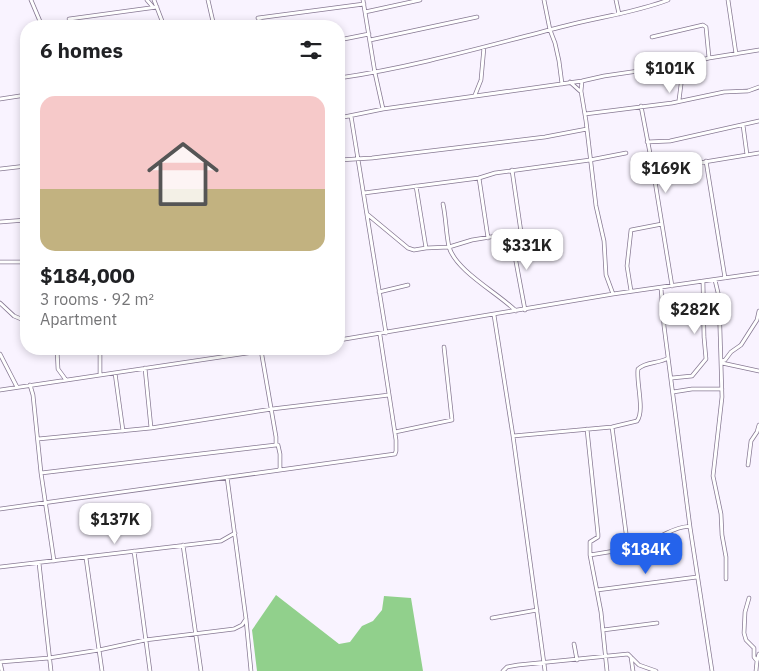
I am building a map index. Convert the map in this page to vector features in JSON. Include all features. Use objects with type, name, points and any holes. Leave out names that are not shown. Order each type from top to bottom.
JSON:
[{"type":"street","points":[[31,0],[39,20]]},
{"type":"street","points":[[147,0],[155,7]]},
{"type":"street","points":[[154,0],[161,20]]},
{"type":"street","points":[[208,0],[213,20]]},
{"type":"street","points":[[365,12],[420,0]]},
{"type":"street","points":[[544,0],[559,61],[562,84]]},
{"type":"street","points":[[616,0],[619,14]]},
{"type":"street","points":[[345,77],[375,73],[648,8],[668,0]]},
{"type":"street","points":[[728,0],[736,54]]},
{"type":"street","points":[[260,20],[258,18],[364,2],[375,73],[383,109]]},
{"type":"street","points":[[69,19],[155,7]]},
{"type":"street","points":[[370,40],[477,17]]},
{"type":"street","points":[[652,37],[703,25],[706,27],[709,58]]},
{"type":"street","points":[[345,39],[369,34]]},
{"type":"street","points":[[475,96],[481,80],[484,47]]},
{"type":"street","points":[[345,117],[383,109],[582,81],[759,50]]},
{"type":"street","points":[[679,100],[686,64]]},
{"type":"street","points":[[582,81],[581,91],[596,206],[604,241],[606,275],[614,294]]},
{"type":"street","points":[[570,82],[581,91]]},
{"type":"street","points":[[585,114],[672,103],[724,92],[748,91],[759,87]]},
{"type":"street","points":[[0,99],[20,96]]},
{"type":"street","points":[[641,106],[672,286]]},
{"type":"street","points":[[350,116],[386,333]]},
{"type":"street","points":[[647,142],[670,141],[759,121]]},
{"type":"street","points":[[743,125],[747,155]]},
{"type":"street","points":[[345,159],[372,158],[545,137],[587,129]]},
{"type":"street","points":[[364,193],[479,178],[512,170],[590,160],[626,153]]},
{"type":"street","points":[[680,166],[759,153]]},
{"type":"street","points":[[706,161],[725,278]]},
{"type":"street","points":[[0,170],[20,167]]},
{"type":"street","points":[[367,214],[408,248],[414,250],[449,246],[472,240],[520,233],[522,230],[512,170]]},
{"type":"street","points":[[479,178],[488,238]]},
{"type":"street","points":[[416,186],[426,248]]},
{"type":"street","points":[[443,204],[449,246],[455,259],[468,273],[517,311]]},
{"type":"street","points":[[0,222],[20,220]]},
{"type":"street","points":[[631,292],[627,266],[631,230],[662,224]]},
{"type":"street","points":[[511,235],[525,310]]},
{"type":"street","points":[[0,262],[20,262]]},
{"type":"street","points":[[345,339],[380,335],[614,294],[759,273]]},
{"type":"street","points":[[715,280],[719,298],[722,408],[713,476],[721,514],[726,557],[726,579]]},
{"type":"street","points":[[672,378],[694,375],[706,359],[703,282]]},
{"type":"street","points":[[379,292],[408,286]]},
{"type":"street","points":[[661,288],[668,358],[674,392],[690,526],[712,671]]},
{"type":"street","points":[[0,303],[20,319]]},
{"type":"street","points":[[722,362],[741,345],[757,320],[759,311]]},
{"type":"street","points":[[494,315],[514,436],[545,671]]},
{"type":"street","points":[[0,509],[394,454],[396,451],[395,432],[380,335]]},
{"type":"street","points":[[395,432],[450,421],[453,418],[444,347]]},
{"type":"street","points":[[0,354],[18,387]]},
{"type":"street","points":[[57,355],[58,369],[66,380]]},
{"type":"street","points":[[100,355],[100,375]]},
{"type":"street","points":[[0,390],[218,355]]},
{"type":"street","points":[[262,355],[272,409],[276,445],[278,445],[280,450],[280,470]]},
{"type":"street","points":[[514,436],[612,427],[640,419],[637,382],[639,367],[662,362],[668,358]]},
{"type":"street","points":[[722,362],[759,371]]},
{"type":"street","points":[[145,368],[151,428]]},
{"type":"street","points":[[115,373],[123,431]]},
{"type":"street","points":[[30,386],[33,395],[41,473],[54,561]]},
{"type":"street","points":[[674,392],[692,389],[722,389]]},
{"type":"street","points":[[38,439],[151,428],[272,409],[389,395]]},
{"type":"street","points":[[748,465],[751,441],[759,425]]},
{"type":"street","points":[[612,427],[628,548]]},
{"type":"street","points":[[587,429],[598,534],[598,537],[590,542],[590,555],[603,630],[607,671]]},
{"type":"street","points":[[41,473],[276,445]]},
{"type":"street","points":[[227,477],[251,671]]},
{"type":"street","points":[[590,555],[645,546],[650,541],[682,526],[690,526]]},
{"type":"street","points":[[0,567],[220,541],[235,533]]},
{"type":"street","points":[[183,545],[201,671]]},
{"type":"street","points":[[134,552],[150,671]]},
{"type":"street","points":[[86,558],[102,671]]},
{"type":"street","points":[[39,563],[48,658],[51,671]]},
{"type":"street","points":[[597,590],[697,577]]},
{"type":"street","points":[[749,598],[745,612],[744,633],[746,640],[754,648],[754,656],[757,661]]},
{"type":"street","points":[[492,618],[537,610]]},
{"type":"street","points":[[2,671],[0,661],[48,658],[145,640],[238,628],[246,619]]},
{"type":"street","points":[[603,630],[657,623]]},
{"type":"street","points":[[574,644],[577,660]]},
{"type":"street","points":[[504,671],[507,667],[628,654],[639,665],[656,671]]},
{"type":"street","points":[[756,671],[759,654]]},
{"type":"street","points":[[631,657],[633,671]]},
{"type":"green space","points":[[276,595],[339,644],[350,642],[362,626],[373,621],[382,610],[384,596],[411,598],[423,671],[257,671],[252,630]]}]
